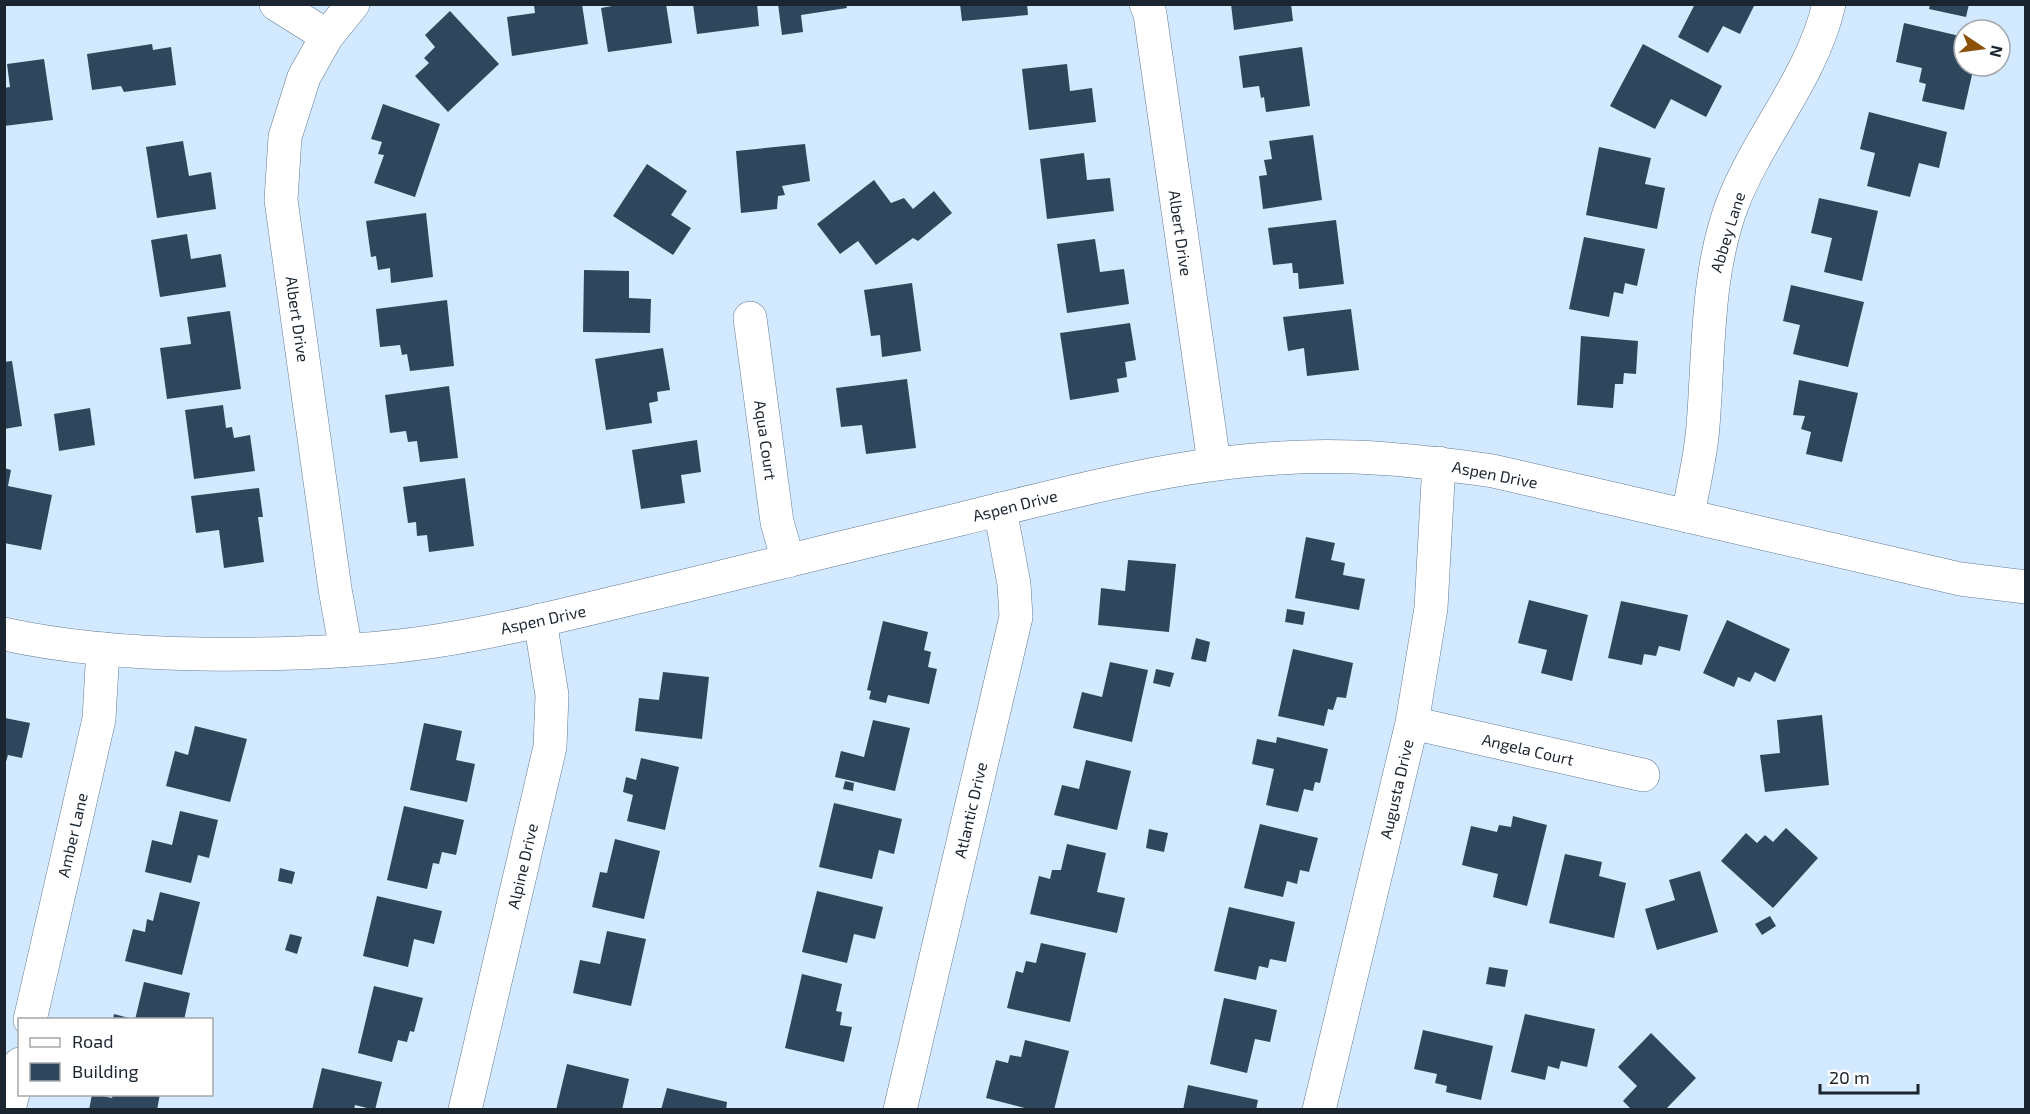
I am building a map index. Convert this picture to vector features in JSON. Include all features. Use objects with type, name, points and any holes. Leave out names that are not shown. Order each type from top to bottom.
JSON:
[{"type":"street","points":[[276,4],[327,36]]},
{"type":"street","name":"Albert Drive","points":[[346,650],[335,589],[281,200],[285,137],[304,77],[327,36],[353,4]]},
{"type":"street","name":"Albert Drive","points":[[1146,4],[1152,26],[1214,463]]},
{"type":"street","name":"Abbey Lane","points":[[1688,516],[1703,429],[1713,276],[1732,205],[1759,149],[1803,74],[1824,27],[1829,4]]},
{"type":"street","name":"Aqua Court","points":[[750,318],[777,522],[788,561]]},
{"type":"street","name":"Aspen Drive","points":[[4,634],[103,649],[161,653],[267,655],[435,641],[540,620],[1109,483],[1214,463],[1284,457],[1368,456],[1493,471],[1960,579],[2025,587]]},
{"type":"street","name":"Augusta Drive","points":[[1320,1110],[1412,723],[1431,608],[1439,463]]},
{"type":"street","name":"Atlantic Drive","points":[[900,1110],[1016,617],[1014,584],[1000,509]]},
{"type":"street","name":"Alpine Drive","points":[[465,1110],[550,747],[552,695],[540,620]]},
{"type":"street","name":"Amber Lane","points":[[30,1018],[99,719],[103,649]]},
{"type":"street","name":"Angela Court","points":[[1412,723],[1643,775]]},
{"type":"street","points":[[9,1110],[18,1072]]},
{"type":"building","points":[[582,4],[588,44],[512,56],[507,17],[535,13],[534,5]]},
{"type":"building","points":[[623,4],[666,4],[672,43],[608,52],[601,8]]},
{"type":"building","points":[[693,4],[757,4],[759,26],[697,34]]},
{"type":"building","points":[[778,4],[846,4],[847,8],[801,15],[803,32],[782,35]]},
{"type":"building","points":[[960,4],[1027,4],[1028,15],[962,21]]},
{"type":"building","points":[[1231,4],[1291,4],[1293,21],[1234,30]]},
{"type":"building","points":[[1695,4],[1755,4],[1740,34],[1723,26],[1708,53],[1678,37]]},
{"type":"building","points":[[1930,4],[1969,4],[1966,17],[1929,9]]},
{"type":"building","points":[[450,11],[499,64],[448,112],[415,76],[429,63],[424,58],[435,47],[425,35]]},
{"type":"building","points":[[1904,23],[1952,34],[1952,78],[1971,78],[1964,110],[1922,101],[1926,84],[1919,82],[1922,68],[1896,62]]},
{"type":"building","points":[[152,44],[153,50],[171,47],[176,85],[124,92],[121,86],[92,90],[87,54]]},
{"type":"building","points":[[1643,44],[1722,86],[1706,117],[1671,99],[1655,129],[1610,106]]},
{"type":"building","points":[[1302,47],[1310,106],[1266,112],[1264,97],[1261,98],[1259,86],[1243,88],[1239,56]]},
{"type":"building","points":[[44,59],[53,120],[4,126],[4,88],[10,87],[7,64]]},
{"type":"building","points":[[1067,64],[1070,91],[1092,88],[1096,122],[1029,130],[1022,69]]},
{"type":"building","points":[[383,104],[440,124],[415,197],[374,183],[384,155],[378,154],[382,142],[371,139]]},
{"type":"building","points":[[1869,112],[1947,132],[1939,168],[1919,163],[1910,197],[1867,186],[1875,153],[1860,149]]},
{"type":"building","points":[[1313,135],[1322,200],[1263,209],[1259,176],[1267,175],[1264,160],[1272,159],[1269,141]]},
{"type":"building","points":[[183,141],[189,176],[211,172],[216,209],[157,218],[146,147]]},
{"type":"building","points":[[805,144],[810,181],[782,186],[785,195],[778,196],[777,209],[741,213],[736,151]]},
{"type":"building","points":[[1599,147],[1651,158],[1645,184],[1665,188],[1657,229],[1586,215]]},
{"type":"building","points":[[1084,153],[1087,180],[1110,178],[1114,211],[1047,219],[1040,159]]},
{"type":"building","points":[[647,164],[687,191],[671,215],[691,228],[673,255],[613,216]]},
{"type":"building","points":[[874,180],[891,203],[904,198],[913,209],[934,191],[952,213],[918,241],[913,238],[876,265],[858,241],[840,254],[817,224]]},
{"type":"building","points":[[1819,198],[1878,211],[1862,281],[1824,272],[1832,238],[1811,233]]},
{"type":"building","points":[[426,213],[433,277],[391,283],[390,268],[378,270],[376,256],[371,257],[366,221]]},
{"type":"building","points":[[1336,220],[1344,284],[1299,289],[1298,273],[1293,273],[1292,263],[1273,265],[1268,228]]},
{"type":"building","points":[[187,234],[191,259],[221,254],[226,287],[160,297],[151,240]]},
{"type":"building","points":[[1584,237],[1645,249],[1637,286],[1625,283],[1623,294],[1614,292],[1609,317],[1569,309]]},
{"type":"building","points":[[1095,239],[1100,272],[1124,269],[1129,304],[1067,313],[1057,244]]},
{"type":"building","points":[[584,270],[629,271],[629,298],[651,299],[650,333],[583,332]]},
{"type":"building","points":[[912,283],[921,351],[882,357],[880,335],[871,336],[864,290]]},
{"type":"building","points":[[1791,285],[1864,302],[1848,367],[1793,354],[1800,325],[1783,321]]},
{"type":"building","points":[[447,300],[454,366],[410,371],[407,354],[402,355],[400,345],[380,347],[376,309]]},
{"type":"building","points":[[1351,309],[1359,370],[1307,376],[1304,348],[1288,351],[1283,317]]},
{"type":"building","points":[[230,311],[241,389],[167,399],[160,348],[191,344],[187,317]]},
{"type":"building","points":[[1130,323],[1136,360],[1125,362],[1127,377],[1117,379],[1119,392],[1070,400],[1060,333]]},
{"type":"building","points":[[1581,336],[1638,341],[1636,374],[1624,373],[1623,384],[1615,384],[1613,408],[1577,405]]},
{"type":"building","points":[[663,348],[670,390],[657,392],[658,401],[649,403],[652,423],[606,430],[595,359]]},
{"type":"building","points":[[12,361],[22,426],[4,429],[4,362]]},
{"type":"building","points":[[907,379],[916,448],[866,454],[862,425],[841,427],[836,388]]},
{"type":"building","points":[[1799,380],[1858,393],[1842,462],[1806,454],[1811,432],[1801,429],[1805,416],[1793,415]]},
{"type":"building","points":[[449,386],[458,458],[420,462],[417,441],[408,442],[406,431],[390,433],[385,395]]},
{"type":"building","points":[[223,405],[226,428],[232,427],[234,438],[250,435],[255,471],[194,479],[185,410]]},
{"type":"building","points":[[90,408],[95,445],[59,451],[54,414]]},
{"type":"building","points":[[697,440],[701,472],[681,475],[685,503],[641,509],[632,450]]},
{"type":"building","points":[[4,468],[11,470],[8,486],[52,495],[41,550],[4,543]]},
{"type":"building","points":[[465,478],[474,546],[429,552],[427,535],[417,536],[416,522],[408,523],[403,487]]},
{"type":"building","points":[[259,488],[263,517],[258,517],[264,562],[224,568],[219,530],[196,533],[191,496]]},
{"type":"building","points":[[1306,537],[1335,543],[1331,560],[1345,563],[1343,575],[1365,579],[1359,610],[1295,598]]},
{"type":"building","points":[[1128,560],[1176,564],[1169,632],[1098,625],[1101,588],[1125,591]]},
{"type":"building","points":[[1529,600],[1588,615],[1572,681],[1541,673],[1547,650],[1518,643]]},
{"type":"building","points":[[1621,601],[1688,615],[1680,651],[1659,646],[1656,656],[1644,654],[1642,665],[1608,658]]},
{"type":"building","points":[[1287,609],[1305,612],[1303,625],[1285,622]]},
{"type":"building","points":[[1727,620],[1790,649],[1775,682],[1755,672],[1750,682],[1738,677],[1734,687],[1703,673]]},
{"type":"building","points":[[883,621],[928,632],[924,650],[931,652],[928,667],[937,669],[929,704],[888,695],[886,703],[869,699],[871,691],[867,690]]},
{"type":"building","points":[[1196,638],[1210,642],[1206,662],[1191,659]]},
{"type":"building","points":[[1293,649],[1353,663],[1346,698],[1337,697],[1333,710],[1328,709],[1324,726],[1278,716]]},
{"type":"building","points":[[1110,662],[1148,670],[1132,742],[1073,728],[1082,692],[1102,697]]},
{"type":"building","points":[[1156,669],[1174,673],[1170,687],[1153,683]]},
{"type":"building","points":[[663,672],[709,677],[702,739],[635,731],[639,698],[659,700]]},
{"type":"building","points":[[1822,715],[1829,785],[1765,792],[1760,755],[1780,753],[1777,720]]},
{"type":"building","points":[[5,718],[30,723],[22,758],[8,755],[5,765]]},
{"type":"building","points":[[873,720],[910,728],[895,791],[835,777],[841,751],[864,757]]},
{"type":"building","points":[[424,723],[462,731],[456,760],[475,764],[467,802],[410,790]]},
{"type":"building","points":[[195,726],[247,739],[230,802],[166,786],[175,751],[188,755]]},
{"type":"building","points":[[1277,737],[1328,749],[1320,783],[1315,782],[1313,791],[1304,789],[1298,812],[1266,805],[1274,769],[1252,764],[1257,739],[1276,743]]},
{"type":"building","points":[[641,758],[679,767],[665,830],[627,821],[633,795],[623,792],[626,777],[636,780]]},
{"type":"building","points":[[1086,760],[1131,771],[1117,830],[1054,815],[1062,785],[1079,789]]},
{"type":"building","points":[[845,781],[854,783],[853,791],[843,789]]},
{"type":"building","points":[[834,803],[902,819],[894,854],[879,850],[872,879],[819,867]]},
{"type":"building","points":[[404,806],[464,820],[456,855],[442,852],[439,864],[433,863],[427,889],[387,880]]},
{"type":"building","points":[[180,811],[218,820],[209,858],[198,855],[191,883],[145,872],[152,840],[172,845]]},
{"type":"building","points":[[1513,816],[1547,825],[1527,906],[1493,897],[1498,874],[1462,865],[1471,826],[1497,832],[1499,825],[1511,827]]},
{"type":"building","points":[[1260,824],[1318,838],[1309,872],[1300,870],[1297,884],[1287,881],[1283,897],[1244,888]]},
{"type":"building","points":[[1786,828],[1818,858],[1773,908],[1721,861],[1746,833],[1757,843],[1765,835],[1773,842]]},
{"type":"building","points":[[1149,829],[1168,833],[1164,852],[1146,848]]},
{"type":"building","points":[[615,839],[660,851],[644,919],[592,907],[600,872],[607,873]]},
{"type":"building","points":[[1067,844],[1106,853],[1097,892],[1125,898],[1117,933],[1030,914],[1039,876],[1050,879],[1052,870],[1061,870]]},
{"type":"building","points":[[1565,854],[1602,862],[1599,876],[1626,883],[1614,938],[1549,923]]},
{"type":"building","points":[[280,868],[295,872],[292,884],[278,881]]},
{"type":"building","points":[[1700,871],[1718,932],[1657,950],[1645,909],[1675,900],[1669,880]]},
{"type":"building","points":[[817,891],[883,907],[875,939],[854,934],[847,963],[802,952]]},
{"type":"building","points":[[160,892],[200,902],[182,975],[125,961],[133,929],[145,932],[147,919],[153,921]]},
{"type":"building","points":[[377,896],[442,911],[434,944],[414,939],[408,967],[363,956]]},
{"type":"building","points":[[1229,907],[1295,922],[1286,962],[1270,959],[1268,968],[1259,966],[1256,980],[1214,971]]},
{"type":"building","points":[[1770,916],[1776,926],[1762,935],[1755,924]]},
{"type":"building","points":[[607,931],[646,939],[631,1006],[573,993],[580,960],[600,964]]},
{"type":"building","points":[[290,934],[302,937],[297,954],[285,950]]},
{"type":"building","points":[[1041,943],[1086,953],[1070,1022],[1007,1008],[1016,971],[1023,973],[1026,961],[1036,963]]},
{"type":"building","points":[[1489,967],[1508,970],[1505,987],[1486,984]]},
{"type":"building","points":[[802,974],[842,984],[836,1011],[842,1012],[840,1025],[852,1027],[844,1062],[785,1048]]},
{"type":"building","points":[[144,982],[190,993],[184,1018],[135,1018]]},
{"type":"building","points":[[374,986],[423,998],[414,1032],[410,1031],[407,1042],[398,1040],[392,1062],[358,1053]]},
{"type":"building","points":[[1224,998],[1277,1010],[1270,1042],[1255,1039],[1247,1073],[1210,1064]]},
{"type":"building","points":[[114,1014],[129,1018],[113,1018]]},
{"type":"building","points":[[1525,1014],[1595,1029],[1587,1067],[1561,1061],[1559,1069],[1548,1066],[1545,1080],[1511,1072]]},
{"type":"building","points":[[1423,1030],[1493,1046],[1481,1100],[1446,1092],[1447,1086],[1435,1083],[1437,1074],[1414,1069]]},
{"type":"building","points":[[1651,1033],[1696,1078],[1665,1110],[1632,1110],[1623,1101],[1637,1086],[1618,1067]]},
{"type":"building","points":[[1025,1040],[1069,1051],[1054,1110],[1032,1110],[986,1098],[996,1060],[1008,1063],[1010,1055],[1021,1057]]},
{"type":"building","points":[[567,1064],[629,1079],[622,1110],[556,1110]]},
{"type":"building","points":[[322,1068],[382,1082],[375,1110],[355,1105],[354,1110],[312,1110]]},
{"type":"building","points":[[1188,1085],[1258,1100],[1256,1110],[1183,1110]]},
{"type":"building","points":[[667,1088],[727,1102],[726,1110],[661,1110]]},
{"type":"building","points":[[92,1096],[112,1098],[112,1096],[160,1096],[157,1110],[89,1110]]}]
